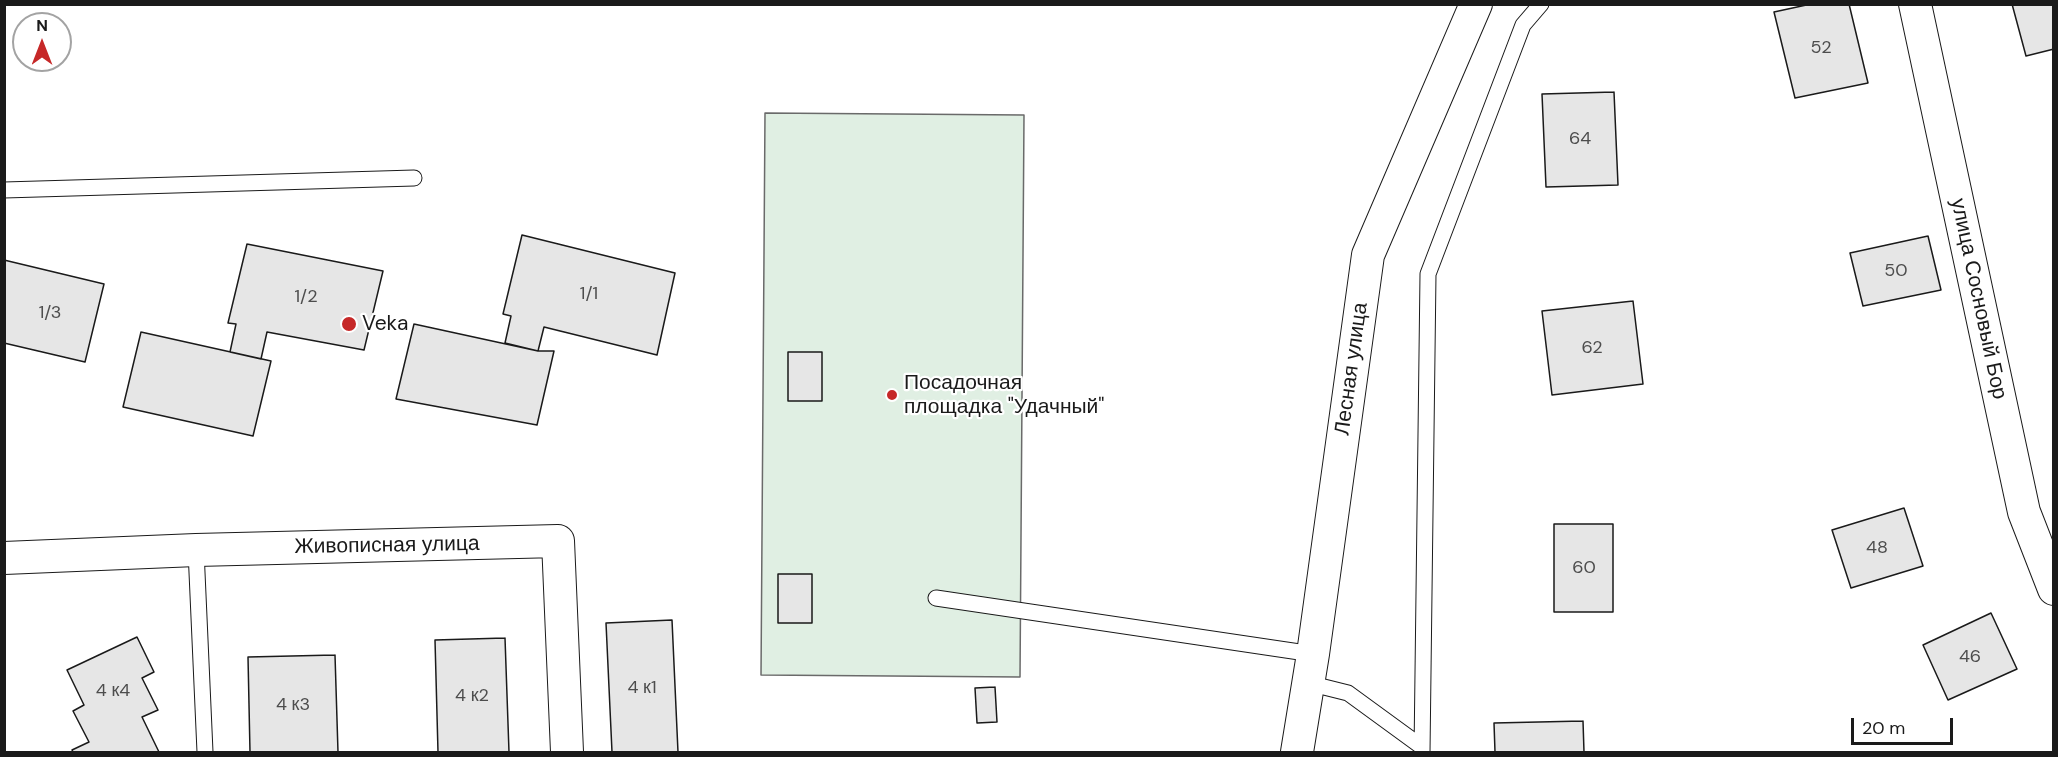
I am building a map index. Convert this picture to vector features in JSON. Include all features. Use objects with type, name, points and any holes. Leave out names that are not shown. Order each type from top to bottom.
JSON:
[{"type":"street","name":"Лесная улица","points":[[1297,753],[1311,669],[1368,255],[1476,4]]},
{"type":"street","name":"улица Сосновый Бор","points":[[1915,4],[2024,512],[2054,589]]},
{"type":"street","name":"Живописная улица","points":[[4,558],[196,550],[558,541],[567,753]]},
{"type":"lane","points":[[1422,750],[1428,274],[1523,25],[1541,4]]},
{"type":"lane","points":[[4,190],[414,178]]},
{"type":"lane","points":[[196,550],[205,753]]},
{"type":"lane","points":[[936,598],[1311,669],[1348,693],[1422,750]]},
{"type":"green space","name":"Посадочная площадка \"Удачный\"","points":[[765,113],[1024,115],[1020,677],[761,675]]},
{"type":"building","points":[[1811,4],[1849,4],[1868,83],[1795,98],[1774,12]]},
{"type":"building","points":[[2012,4],[2054,4],[2054,49],[2026,56]]},
{"type":"building","points":[[1614,92],[1618,185],[1546,187],[1542,94]]},
{"type":"building","points":[[522,235],[675,273],[657,355],[544,327],[538,351],[505,343],[511,316],[503,314]]},
{"type":"building","points":[[1928,236],[1941,290],[1863,306],[1850,253]]},
{"type":"building","points":[[247,244],[383,271],[364,350],[267,332],[261,359],[230,352],[236,324],[228,323]]},
{"type":"building","points":[[4,260],[104,284],[85,362],[4,343]]},
{"type":"building","points":[[1633,301],[1643,384],[1552,395],[1542,311]]},
{"type":"building","points":[[414,324],[538,351],[554,351],[537,425],[396,399]]},
{"type":"building","points":[[141,332],[271,361],[253,436],[123,407]]},
{"type":"building","points":[[788,352],[822,352],[822,401],[788,401]]},
{"type":"building","points":[[1904,508],[1923,566],[1851,588],[1832,530]]},
{"type":"building","points":[[1554,524],[1613,524],[1613,612],[1554,612]]},
{"type":"building","points":[[778,574],[812,574],[812,623],[778,623]]},
{"type":"building","points":[[1991,613],[2017,669],[1948,700],[1923,645]]},
{"type":"building","points":[[672,620],[678,752],[612,752],[606,623]]},
{"type":"building","points":[[137,637],[154,672],[142,678],[158,710],[142,717],[159,752],[73,752],[72,750],[89,742],[73,711],[84,705],[67,670]]},
{"type":"building","points":[[505,638],[509,752],[438,752],[435,640]]},
{"type":"building","points":[[335,655],[338,752],[250,752],[248,657]]},
{"type":"building","points":[[995,687],[997,722],[977,723],[975,688]]},
{"type":"building","points":[[1583,721],[1584,752],[1495,752],[1494,723]]},
{"type":"place","name":"Veka","points":[[349,324]]},
{"type":"place","name":"Посадочная площадка \"Удачный\"","points":[[892,395]]}]
